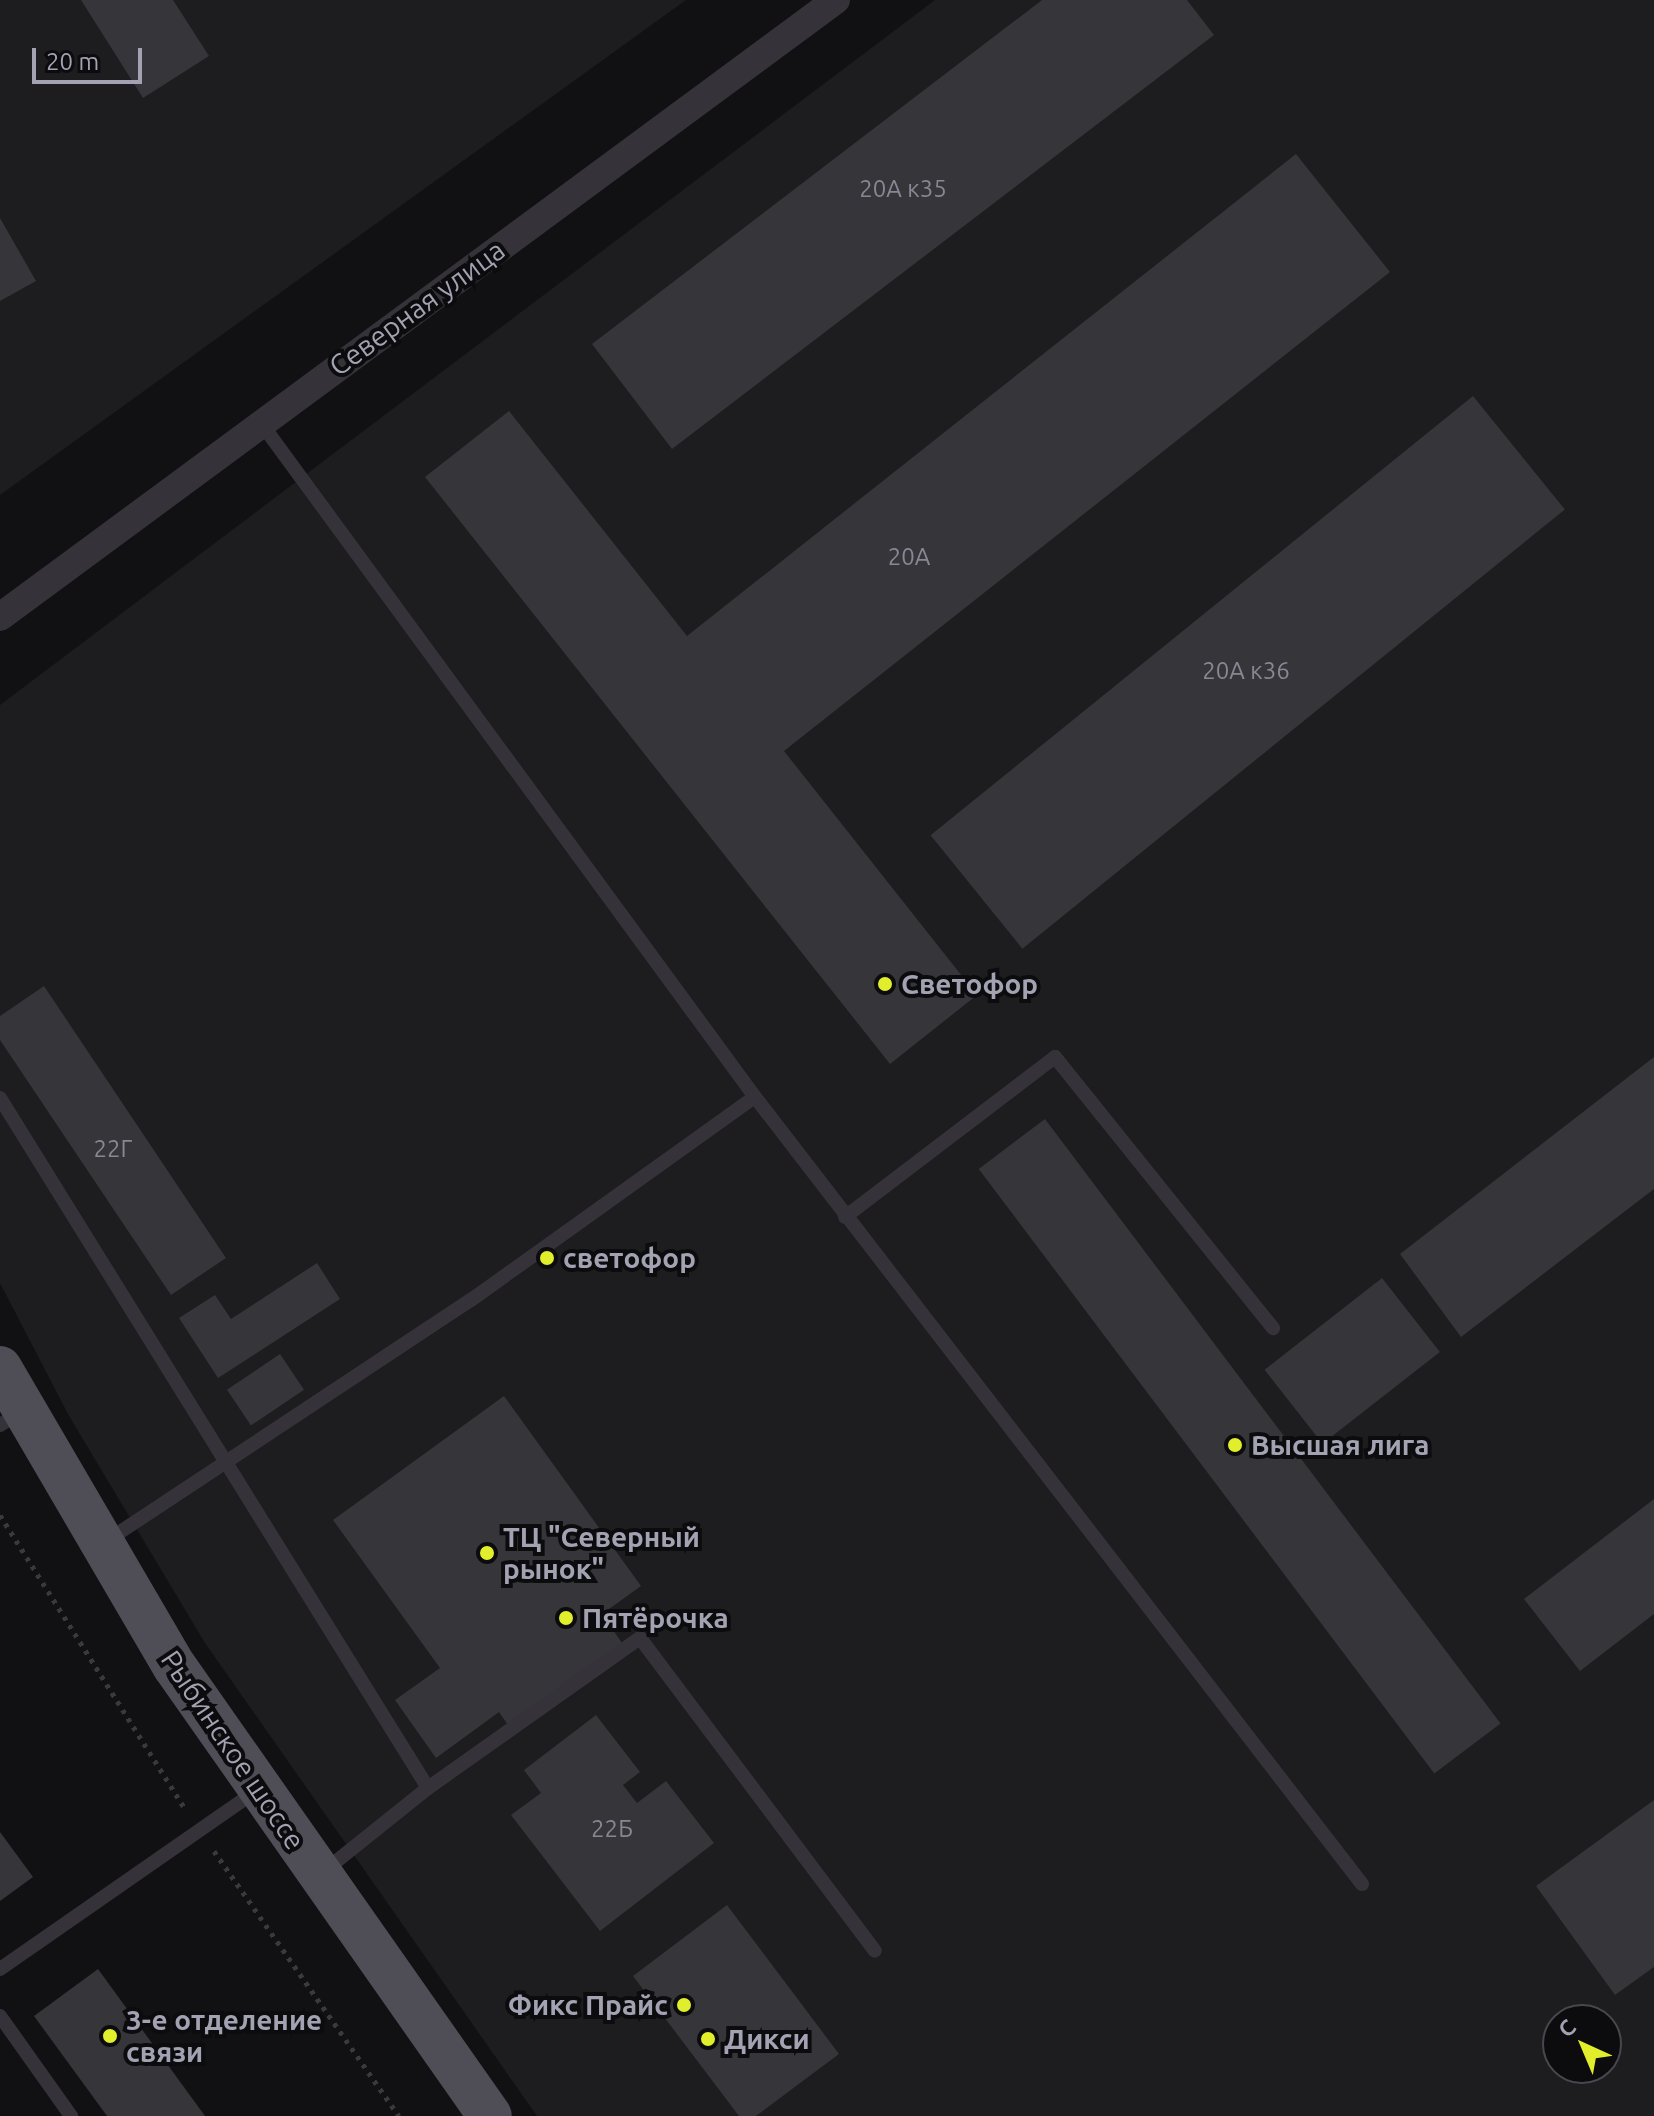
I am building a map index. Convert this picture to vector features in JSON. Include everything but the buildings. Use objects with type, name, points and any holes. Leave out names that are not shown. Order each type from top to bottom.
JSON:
[{"type":"main road","name":"Рыбинское шоссе","points":[[0,1368],[10,1419],[101,1545],[259,1789],[490,2116]]},
{"type":"street","name":"Северная улица","points":[[0,617],[836,0]]},
{"type":"lane","points":[[261,423],[845,1217],[1362,1884]]},
{"type":"lane","points":[[845,1217],[1055,1057],[1273,1328]]},
{"type":"lane","points":[[101,1545],[484,1291],[755,1097]]},
{"type":"lane","points":[[0,1098],[428,1788]]},
{"type":"lane","points":[[319,1875],[428,1788],[640,1638],[875,1951]]},
{"type":"lane","points":[[0,1969],[259,1789]]},
{"type":"lane","points":[[0,2016],[71,2116]]},
{"type":"shaded area","points":[[0,0],[686,0],[0,495]]},
{"type":"shaded area","points":[[935,0],[1654,0],[1654,2116],[537,2116],[205,1643],[69,1416],[0,1283],[0,705]]},
{"type":"place","name":"Светофор","points":[[885,984]]},
{"type":"place","name":"светофор","points":[[547,1258]]},
{"type":"place","name":"Высшая лига","points":[[1235,1445]]},
{"type":"place","name":"ТЦ \"Северный рынок\"","points":[[487,1553]]},
{"type":"place","name":"Пятёрочка","points":[[566,1618]]},
{"type":"place","name":"Фикс Прайс","points":[[684,2005]]},
{"type":"place","name":"3-е отделение связи","points":[[110,2036]]},
{"type":"place","name":"Дикси","points":[[708,2039]]}]
